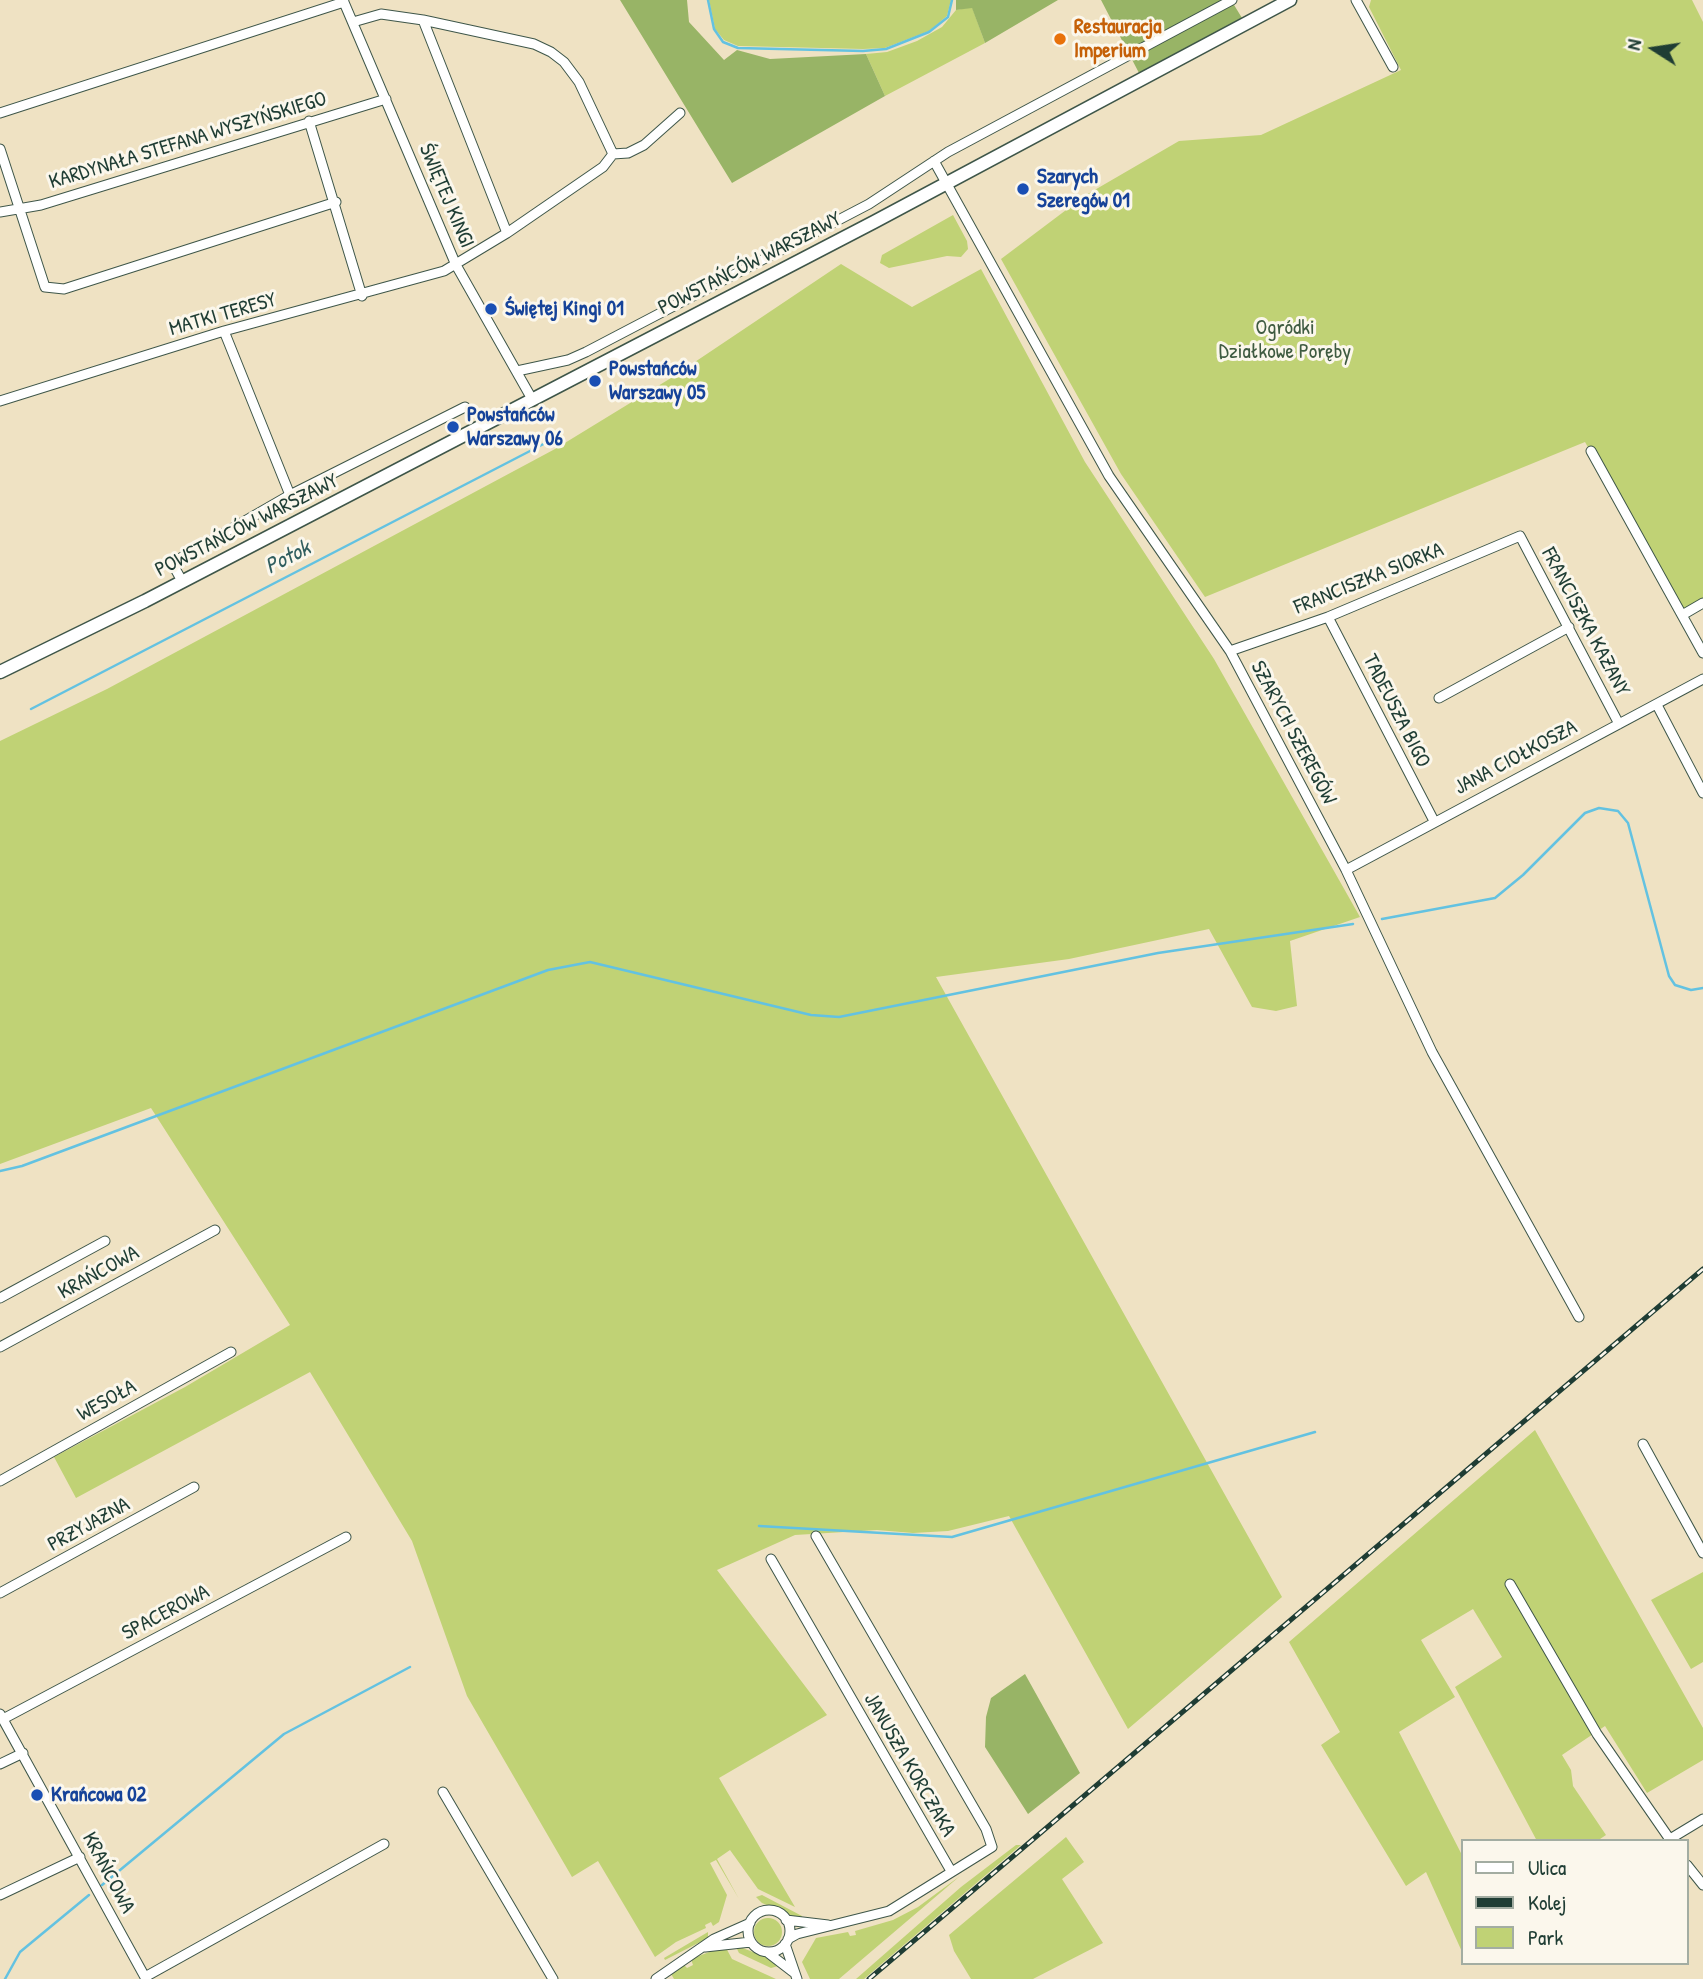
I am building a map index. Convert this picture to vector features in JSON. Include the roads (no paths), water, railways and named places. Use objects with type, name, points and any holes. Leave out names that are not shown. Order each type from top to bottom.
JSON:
[{"type":"street","points":[[517,371],[568,360],[586,352],[869,204],[934,161],[1232,0]]},
{"type":"street","name":"POWSTAŃCÓW WARSZAWY","points":[[0,673],[947,183],[1290,0]]},
{"type":"street","points":[[1356,0],[1393,67]]},
{"type":"street","points":[[0,113],[343,1]]},
{"type":"street","name":"ŚWIĘTEJ KINGI","points":[[343,1],[456,265],[532,399]]},
{"type":"street","points":[[353,22],[381,14],[423,20],[534,44],[551,52],[564,62],[579,82],[613,154],[636,150],[680,113]]},
{"type":"street","points":[[423,20],[507,233]]},
{"type":"street","name":"KARDYNAŁA STEFANA WYSZYŃSKIEGO","points":[[0,212],[41,205],[386,99]]},
{"type":"street","points":[[309,121],[336,202],[362,296]]},
{"type":"street","points":[[0,149],[45,287],[64,289],[336,202]]},
{"type":"street","name":"MATKI TERESY","points":[[0,401],[223,331],[362,296],[456,265],[603,167],[613,154]]},
{"type":"street","name":"SZARYCH SZEREGÓW","points":[[934,161],[1109,476],[1230,651],[1346,870],[1432,1052],[1578,1317]]},
{"type":"street","points":[[223,331],[290,495]]},
{"type":"street","points":[[182,581],[172,563],[290,495],[465,407]]},
{"type":"street","points":[[1591,451],[1684,614],[1703,653]]},
{"type":"street","name":"FRANCISZKA SIORKA","points":[[1230,651],[1328,617],[1520,536]]},
{"type":"street","name":"FRANCISZKA KAZANY","points":[[1520,536],[1619,724]]},
{"type":"street","points":[[1684,614],[1703,603]]},
{"type":"street","name":"TADEUSZA BIGO","points":[[1328,617],[1434,821]]},
{"type":"street","points":[[1439,698],[1569,626]]},
{"type":"street","name":"JANA CIOŁKOSZA","points":[[1346,870],[1703,679]]},
{"type":"street","points":[[1657,705],[1703,793]]},
{"type":"street","name":"KRAŃCOWA","points":[[0,1347],[215,1230]]},
{"type":"street","points":[[0,1298],[105,1241]]},
{"type":"street","name":"WESOŁA","points":[[0,1481],[231,1352]]},
{"type":"street","points":[[1643,1444],[1703,1553]]},
{"type":"street","name":"PRZYJAZNA","points":[[0,1593],[194,1487]]},
{"type":"street","points":[[767,1952],[830,1925],[889,1911],[951,1871],[982,1856],[992,1847],[986,1829],[816,1536]]},
{"type":"street","name":"SPACEROWA","points":[[2,1716],[346,1537]]},
{"type":"street","name":"JANUSZA KORCZAKA","points":[[771,1559],[951,1871]]},
{"type":"street","points":[[1510,1584],[1597,1734],[1670,1839]]},
{"type":"street","name":"KRAŃCOWA","points":[[2,1716],[145,1978],[384,1844]]},
{"type":"street","points":[[0,1764],[23,1753]]},
{"type":"street","points":[[443,1792],[553,1979]]},
{"type":"street","points":[[1673,1839],[1703,1819]]},
{"type":"street","points":[[0,1895],[80,1857]]},
{"type":"street","points":[[1689,1868],[1703,1885]]},
{"type":"street","points":[[656,1979],[700,1948],[750,1923],[756,1915],[770,1910],[786,1920],[830,1925]]},
{"type":"street","points":[[786,1920],[786,1942],[796,1976]]},
{"type":"street","points":[[750,1923],[751,1942]]},
{"type":"street","points":[[700,1948],[751,1942],[796,1976]]},
{"type":"waterway","points":[[708,0],[714,29],[723,42],[738,48],[863,51],[886,49],[929,32],[948,17],[952,0]]},
{"type":"waterway","name":"Potok","points":[[31,709],[559,436]]},
{"type":"waterway","points":[[1382,919],[1495,898],[1523,875],[1585,813],[1599,808],[1618,811],[1628,823],[1669,976],[1675,985],[1691,990],[1703,988]]},
{"type":"waterway","points":[[0,1171],[22,1166],[548,970],[590,962],[811,1015],[839,1017],[1158,953],[1353,924]]},
{"type":"waterway","points":[[759,1526],[952,1537],[1315,1432]]},
{"type":"waterway","points":[[102,1885],[284,1734],[410,1667]]},
{"type":"waterway","points":[[5,1979],[20,1952],[89,1895]]},
{"type":"railway","points":[[869,1979],[1703,1269]]},
{"type":"place","name":"Restauracja Imperium","points":[[1060,39]]},
{"type":"place","name":"Szarych Szeregów 01","points":[[1023,189]]},
{"type":"place","name":"Świętej Kingi 01","points":[[491,309]]},
{"type":"place","name":"Powstańców Warszawy 05","points":[[595,381]]},
{"type":"place","name":"Powstańców Warszawy 06","points":[[453,427]]},
{"type":"place","name":"Krańcowa 02","points":[[37,1795]]},
{"type":"park label","name":"Ogródki Działkowe Poręby","points":[[1285,340]]}]
